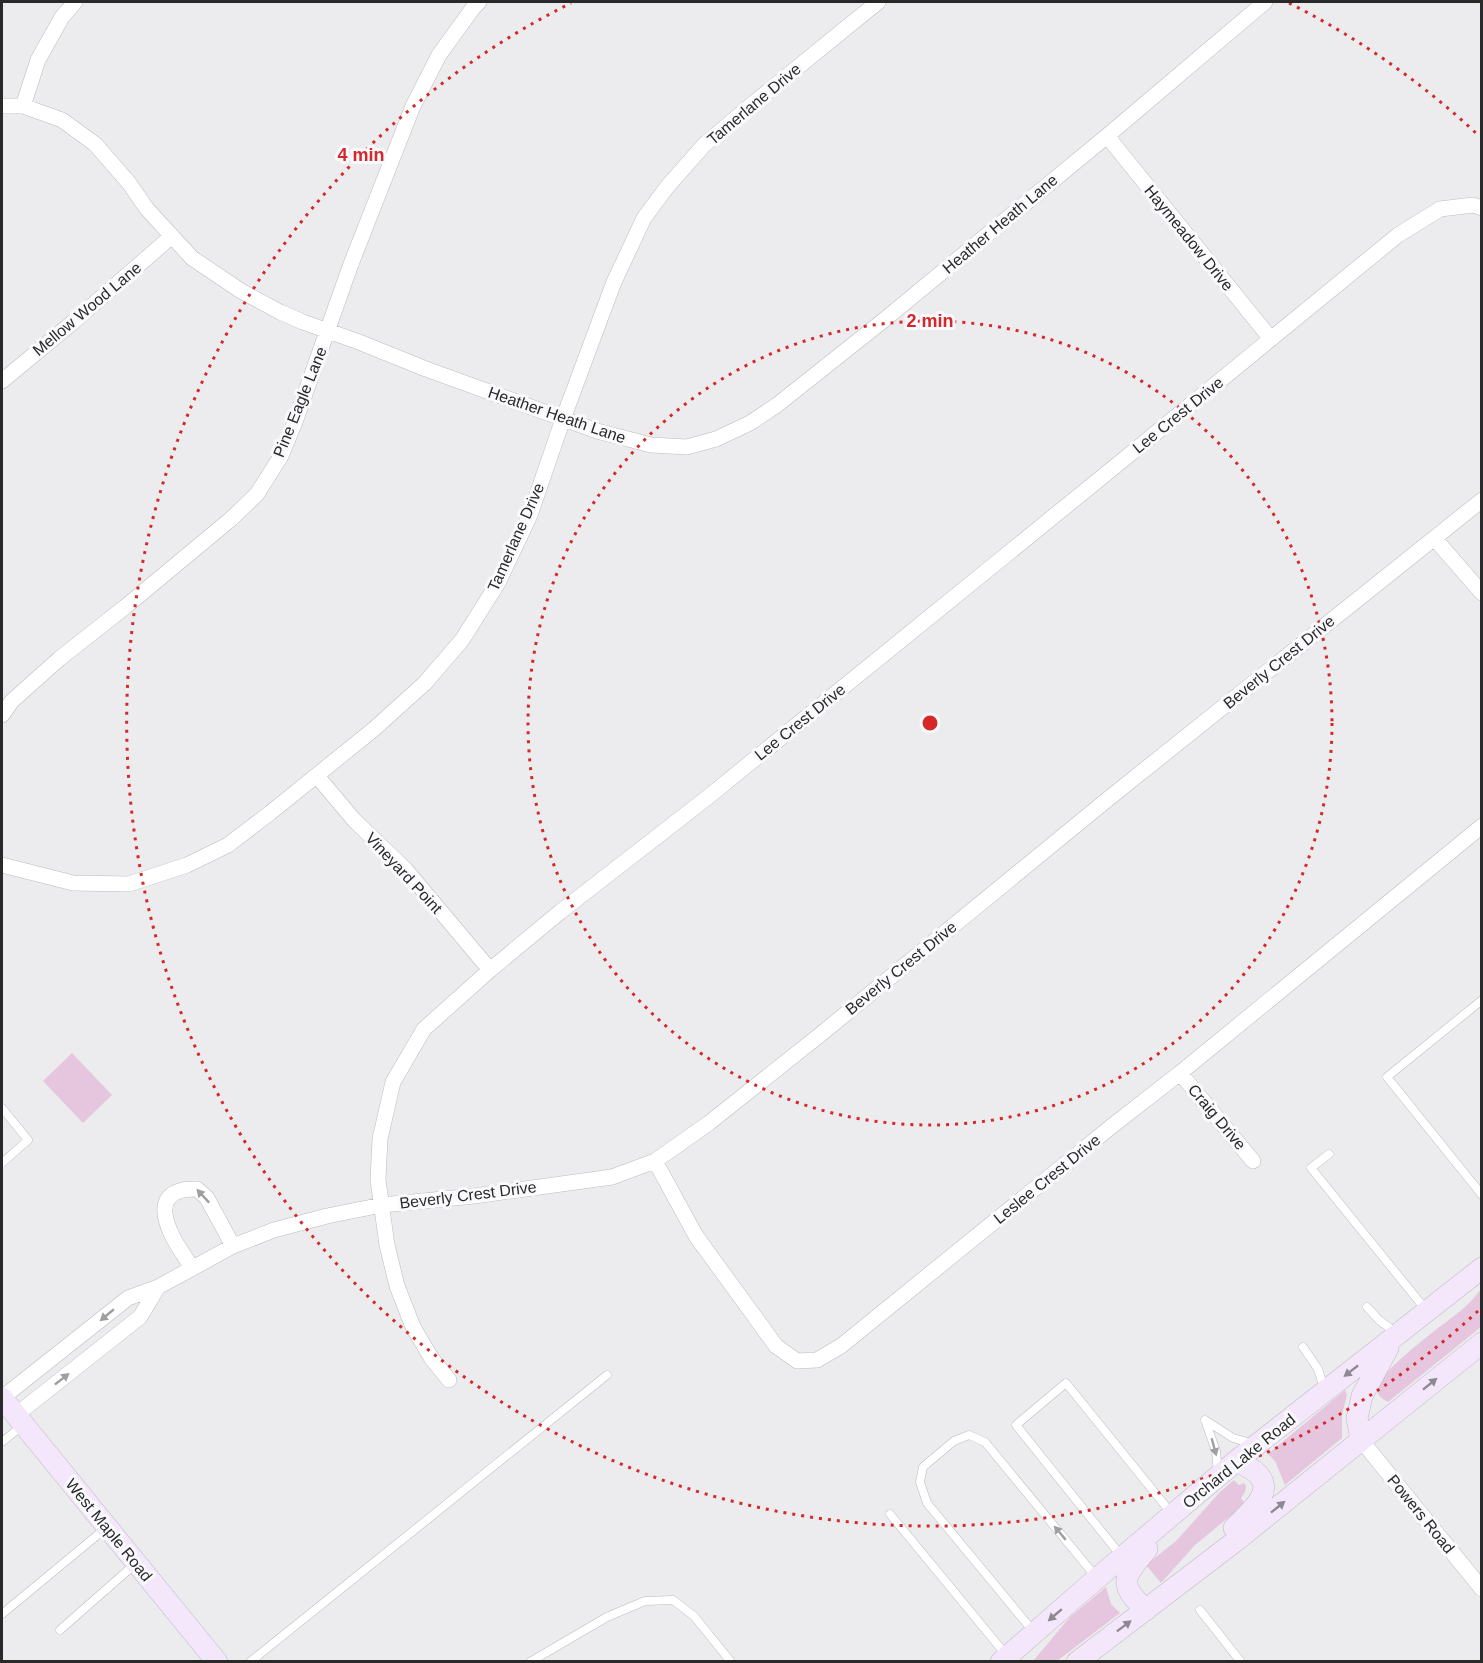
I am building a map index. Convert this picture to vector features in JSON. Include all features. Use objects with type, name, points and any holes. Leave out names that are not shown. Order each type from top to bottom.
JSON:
[{"type":"main road","name":"Orchard Lake Road","points":[[1004,1659],[1236,1461],[1482,1268]]},
{"type":"main road","points":[[1361,1440],[1357,1418],[1362,1396],[1379,1361],[1397,1334]]},
{"type":"main road","points":[[1077,1662],[1237,1540],[1480,1347]]},
{"type":"main road","name":"West Maple Road","points":[[2,1398],[217,1662]]},
{"type":"main road","points":[[1179,1584],[1262,1499],[1265,1489],[1263,1481],[1255,1472],[1236,1461]]},
{"type":"main road","points":[[1146,1610],[1128,1591],[1126,1578],[1131,1567],[1171,1517]]},
{"type":"street","points":[[23,106],[38,60],[62,17],[75,2]]},
{"type":"street","name":"Pine Eagle Lane","points":[[2,715],[12,701],[59,659],[231,519],[257,494],[281,456],[412,106],[439,55],[472,8],[479,2]]},
{"type":"street","name":"Tamerlane Drive","points":[[2,865],[73,883],[129,884],[187,865],[228,844],[317,776],[425,683],[462,640],[498,583],[530,515],[614,282],[645,218],[667,187],[704,145],[878,2]]},
{"type":"street","name":"Heather Heath Lane","points":[[2,106],[23,106],[62,120],[95,144],[129,183],[147,209],[192,258],[241,291],[280,312],[597,431],[651,445],[687,447],[716,439],[750,423],[777,405],[1107,136],[1265,2]]},
{"type":"street","name":"Haymeadow Drive","points":[[1107,136],[1271,339]]},
{"type":"street","name":"Lee Crest Drive","points":[[449,1380],[432,1359],[413,1327],[397,1286],[387,1245],[378,1180],[380,1139],[393,1082],[424,1029],[560,912],[708,797],[1398,235],[1440,209],[1473,205],[1482,208]]},
{"type":"street","name":"Mellow Wood Lane","points":[[2,381],[172,236]]},
{"type":"street","name":"Beverly Crest Drive","points":[[2,1398],[128,1298],[158,1287],[233,1246],[274,1230],[382,1205],[474,1196],[612,1177],[655,1161],[709,1123],[821,1034],[1108,799],[1482,500]]},
{"type":"street","points":[[1435,539],[1482,593]]},
{"type":"street","name":"Vineyard Point","points":[[317,776],[354,820],[406,870],[490,970]]},
{"type":"street","name":"Leslee Crest Drive","points":[[655,1161],[696,1236],[776,1346],[797,1361],[817,1360],[841,1346],[1482,826]]},
{"type":"street","name":"Craig Drive","points":[[1180,1073],[1253,1161]]},
{"type":"street","points":[[192,1268],[168,1224],[165,1203],[173,1192],[184,1188],[197,1189],[207,1198],[233,1246]]},
{"type":"street","name":"Beverly Crest Drive","points":[[20,1420],[96,1352],[140,1317],[158,1287]]},
{"type":"street","points":[[83,1335],[96,1352]]},
{"type":"street","name":"Powers Road","points":[[1361,1440],[1482,1589]]},
{"type":"lane","points":[[1482,1000],[1387,1077],[1482,1195]]},
{"type":"lane","points":[[2,1108],[28,1140],[2,1163]]},
{"type":"lane","points":[[1329,1154],[1311,1168],[1427,1311]]},
{"type":"lane","points":[[1366,1307],[1397,1334]]},
{"type":"lane","points":[[1303,1347],[1318,1369],[1325,1391]]},
{"type":"lane","points":[[250,1662],[608,1375]]},
{"type":"lane","points":[[1122,1557],[1016,1425],[1066,1383],[1171,1517]]},
{"type":"lane","points":[[2,1442],[20,1420]]},
{"type":"lane","points":[[1218,1476],[1216,1451],[1205,1420],[1233,1438],[1257,1445]]},
{"type":"lane","points":[[1034,1632],[927,1503],[920,1482],[923,1467],[954,1441],[969,1435],[985,1442],[1097,1578]]},
{"type":"lane","points":[[890,1514],[1004,1659]]},
{"type":"lane","points":[[2,1614],[107,1527]]},
{"type":"lane","points":[[60,1630],[136,1563]]},
{"type":"lane","points":[[530,1662],[607,1617],[645,1601],[673,1600],[694,1616],[731,1662]]},
{"type":"lane","points":[[1200,1610],[1240,1662]]},
{"type":"shaded area","points":[[72,1053],[112,1095],[83,1123],[43,1081]]},
{"type":"shaded area","points":[[1481,1289],[1481,1327],[1388,1402],[1380,1397],[1378,1388],[1391,1368],[1466,1306]]},
{"type":"shaded area","points":[[1345,1390],[1347,1395],[1342,1415],[1342,1438],[1285,1485],[1275,1461],[1268,1454]]},
{"type":"shaded area","points":[[1234,1480],[1239,1485],[1244,1483],[1246,1486],[1241,1498],[1245,1504],[1195,1545],[1161,1583],[1146,1565],[1176,1541],[1220,1492]]},
{"type":"shaded area","points":[[1106,1587],[1111,1604],[1120,1613],[1057,1661],[1033,1661],[1070,1617]]}]
